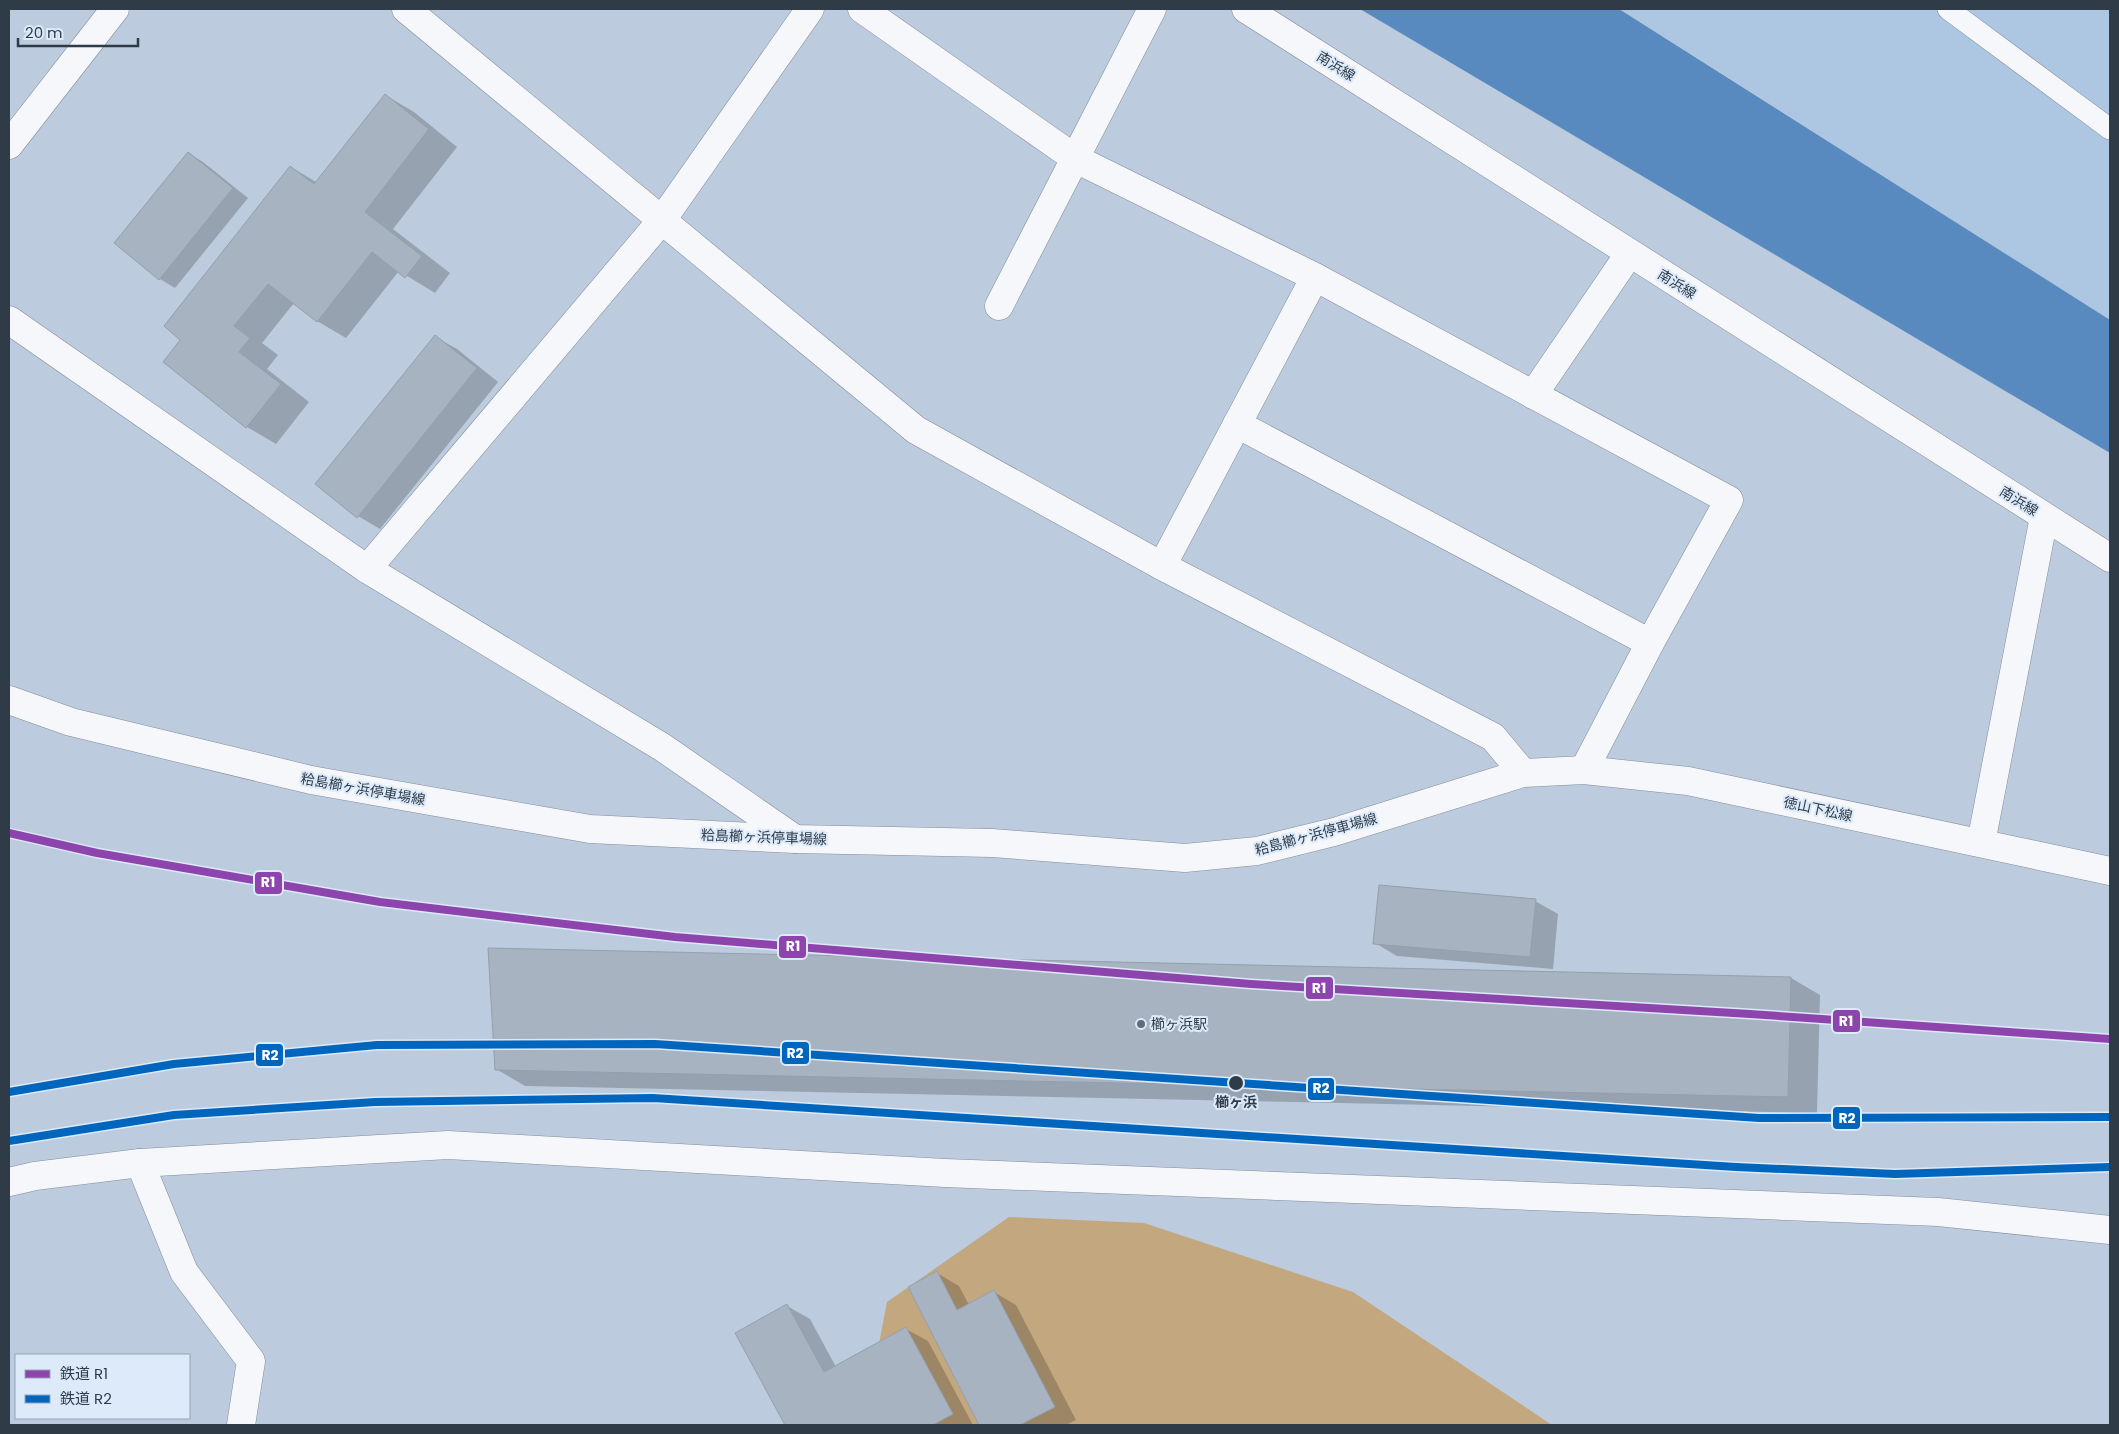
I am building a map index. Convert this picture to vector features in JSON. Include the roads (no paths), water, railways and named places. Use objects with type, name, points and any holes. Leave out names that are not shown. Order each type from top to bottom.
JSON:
[{"type":"street","points":[[9,145],[115,9]]},
{"type":"street","points":[[406,9],[916,430],[1162,566],[1493,737],[1522,773]]},
{"type":"street","points":[[367,569],[662,220],[810,9]]},
{"type":"street","points":[[862,9],[1076,159],[1314,278],[1729,500],[1650,643],[1584,770]]},
{"type":"street","points":[[999,306],[1152,9]]},
{"type":"street","name":"南浜線","points":[[1246,9],[2110,558]]},
{"type":"street","points":[[1533,395],[1629,254]]},
{"type":"street","points":[[1162,566],[1314,278]]},
{"type":"street","points":[[9,320],[367,569],[662,747],[796,839]]},
{"type":"street","points":[[1237,424],[1650,643]]},
{"type":"street","points":[[1981,843],[2044,517]]},
{"type":"street","name":"粭島櫛ヶ浜停車場線","points":[[9,700],[71,722],[311,780],[590,829],[796,839],[992,843],[1185,858],[1257,851],[1334,832],[1522,773]]},
{"type":"street","name":"徳山下松線","points":[[1522,773],[1584,770],[1688,781],[2110,871]]},
{"type":"street","points":[[9,1182],[35,1176],[140,1163],[448,1145],[945,1173],[1938,1212],[2110,1230]]},
{"type":"street","points":[[140,1163],[184,1272],[251,1361],[241,1425]]},
{"type":"lane","points":[[1948,9],[2110,129]]},
{"type":"water","points":[[1360,9],[1619,9],[2110,320],[2110,453]]},
{"type":"railway","points":[[9,1092],[174,1064],[377,1045],[655,1044],[1759,1118],[2110,1117]]},
{"type":"railway","points":[[9,1141],[174,1115],[375,1102],[653,1098],[1736,1167],[1895,1174],[2110,1167]]},
{"type":"rail line","name":"R1","points":[[9,833],[97,853],[380,902],[675,937],[1251,984],[1750,1014],[2110,1039]]},
{"type":"rail line","name":"R2","points":[[9,1092],[174,1064],[377,1045],[655,1044],[1759,1118],[2110,1117]]},
{"type":"rail line","name":"R2","points":[[9,1141],[174,1115],[375,1102],[653,1098],[1736,1167],[1895,1174],[2110,1167]]},
{"type":"place","name":"櫛ヶ浜駅","points":[[1141,1024]]},
{"type":"place","name":"櫛ヶ浜","points":[[1236,1083]]}]
